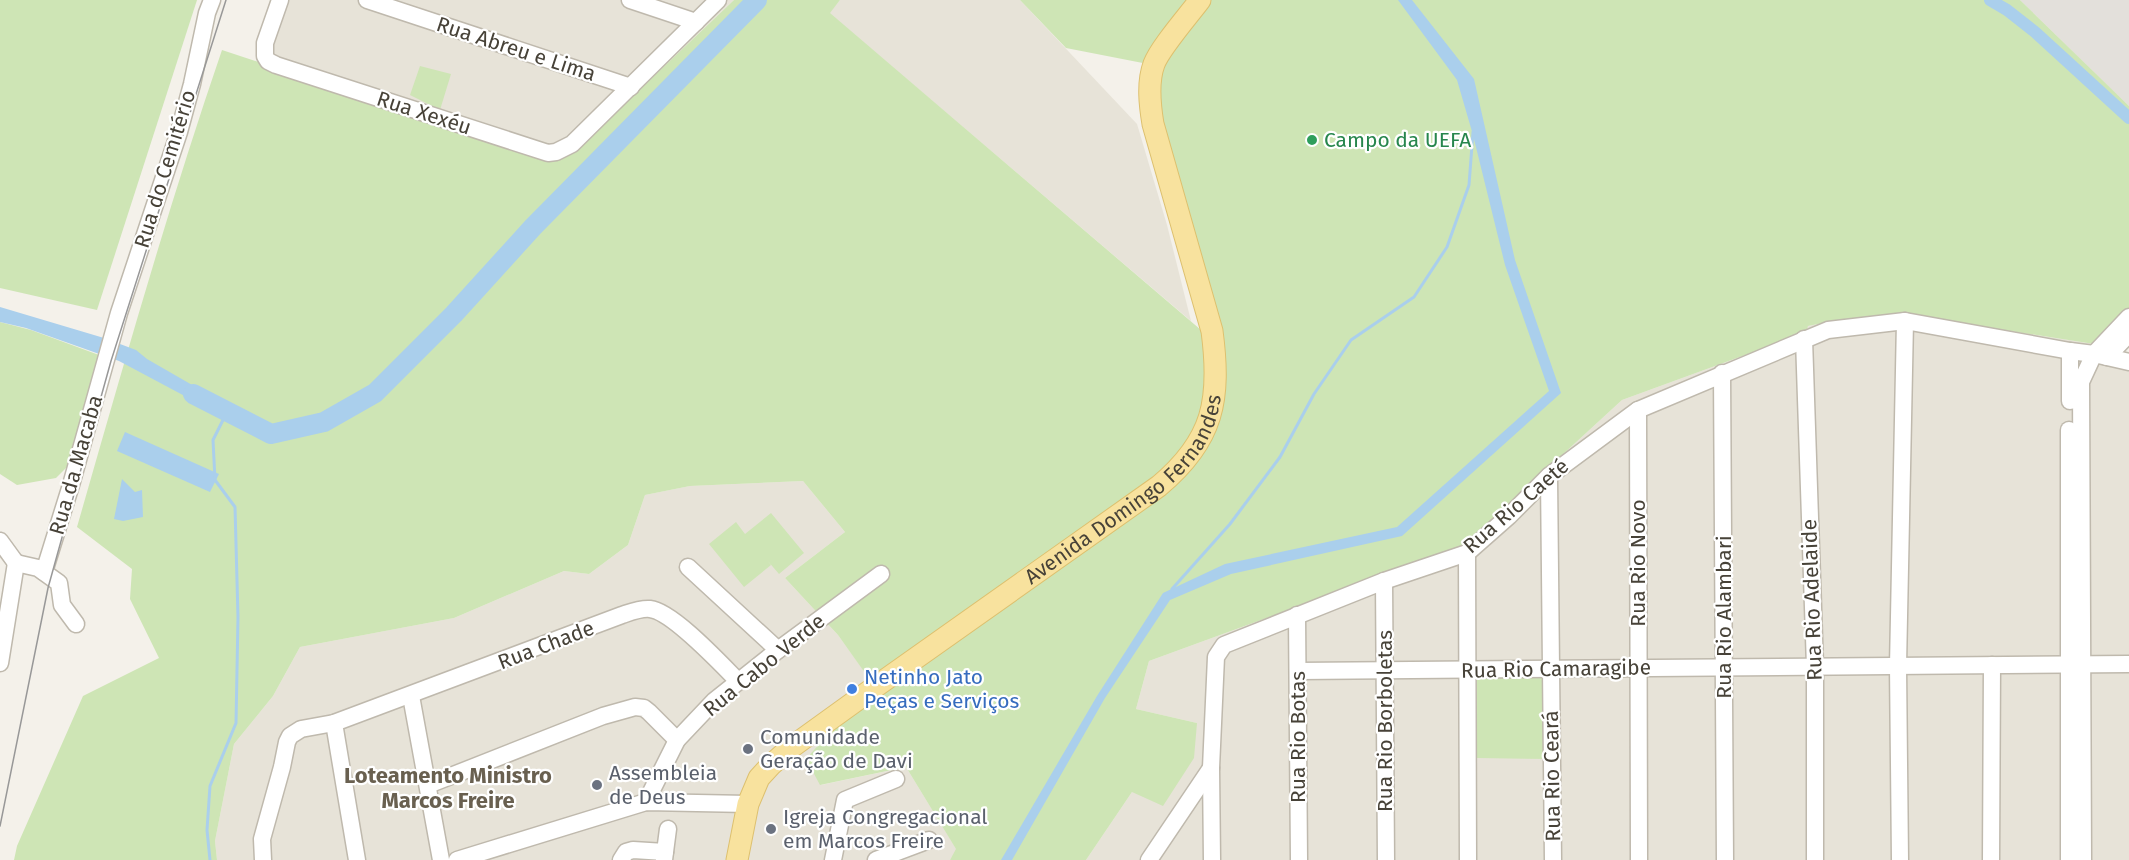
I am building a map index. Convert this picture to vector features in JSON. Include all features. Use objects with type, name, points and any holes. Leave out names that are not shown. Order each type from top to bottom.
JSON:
[{"type":"main road","name":"Avenida Domingo Fernandes","points":[[737,860],[748,804],[759,778],[789,749],[1159,486],[1188,458],[1201,437],[1212,411],[1215,392],[1217,366],[1212,331],[1153,124],[1150,105],[1152,72],[1157,57],[1200,0]]},
{"type":"street","name":"Rua do Cemitério","points":[[106,358],[179,132],[212,0]]},
{"type":"street","name":"Rua Xexéu","points":[[280,0],[265,50],[268,61],[548,153],[572,144],[631,87]]},
{"type":"street","name":"Rua Abreu e Lima","points":[[367,0],[631,87]]},
{"type":"street","points":[[630,0],[696,22]]},
{"type":"street","points":[[631,87],[718,0]]},
{"type":"street","points":[[2069,860],[2081,382],[2129,317]]},
{"type":"street","points":[[1900,860],[1898,666],[1905,321]]},
{"type":"street","name":"Rua Rio Caeté","points":[[1211,768],[1216,657],[1224,645],[1384,581],[1467,553],[1549,476],[1638,410],[1828,330],[1905,321],[2129,362]]},
{"type":"street","points":[[2100,355],[2129,334]]},
{"type":"street","name":"Rua Rio Adelaide","points":[[1804,339],[1815,667],[1815,860]]},
{"type":"street","points":[[2070,351],[2074,665],[2083,860]]},
{"type":"street","name":"Rua da Macaba","points":[[44,572],[106,358]]},
{"type":"street","name":"Rua Rio Alambari","points":[[1722,373],[1725,860]]},
{"type":"street","name":"Rua Rio Novo","points":[[1638,410],[1640,860]]},
{"type":"street","name":"Rua Rio Ceará","points":[[1549,476],[1553,860]]},
{"type":"street","points":[[0,541],[16,563],[44,572],[60,585],[62,605],[76,624]]},
{"type":"street","points":[[1467,553],[1468,860]]},
{"type":"street","points":[[0,663],[16,563]]},
{"type":"street","points":[[688,567],[778,650]]},
{"type":"street","name":"Rua Cabo Verde","points":[[646,802],[677,740],[714,701],[778,650],[881,574]]},
{"type":"street","name":"Rua Rio Borboletas","points":[[1384,581],[1386,860]]},
{"type":"street","name":"Rua Chade","points":[[263,860],[262,839],[287,742],[290,736],[301,729],[334,723],[622,615],[649,608],[658,610],[674,621],[738,681]]},
{"type":"street","points":[[0,615],[3,642]]},
{"type":"street","name":"Rua Rio Botas","points":[[1298,615],[1299,860]]},
{"type":"street","name":"Rua Rio Camaragibe","points":[[1298,671],[2129,664]]},
{"type":"street","points":[[1991,860],[1992,665]]},
{"type":"street","points":[[411,696],[441,860]]},
{"type":"street","points":[[428,785],[603,716],[635,707],[644,708],[677,740]]},
{"type":"street","points":[[334,723],[357,860]]},
{"type":"street","points":[[1149,860],[1211,768]]},
{"type":"street","points":[[1211,768],[1212,860]]},
{"type":"street","points":[[833,860],[845,800],[896,779]]},
{"type":"street","points":[[457,860],[646,802],[748,804]]},
{"type":"street","points":[[621,860],[626,852],[633,850],[665,856],[668,829]]},
{"type":"street","points":[[876,860],[929,840]]},
{"type":"shaded area","points":[[270,0],[734,0],[575,151],[558,156],[268,64],[257,43]]},
{"type":"shaded area","points":[[840,0],[1020,0],[1137,124],[1167,225],[1191,321],[829,13]]},
{"type":"shaded area","points":[[2020,0],[2129,0],[2129,106],[2107,85]]},
{"type":"shaded area","points":[[1908,315],[2108,346],[2129,352],[2129,860],[1086,860],[1132,792],[1197,723],[1136,709],[1149,661],[1463,546],[1622,400],[1794,337],[1808,326],[1833,321]]},
{"type":"shaded area","points":[[803,481],[845,532],[785,578],[838,635],[873,683],[821,785],[906,767],[957,850],[950,860],[217,860],[215,841],[234,744],[273,696],[300,647],[454,618],[564,571],[589,574],[628,545],[645,495],[690,486]]},
{"type":"green space","points":[[0,0],[197,0],[97,310],[0,288]]},
{"type":"green space","points":[[734,0],[751,0],[743,9],[753,0],[840,0],[830,13],[1201,330],[1153,124],[1153,65],[1066,48],[1020,0],[2020,0],[2129,106],[2129,308],[2094,344],[1908,315],[1833,321],[1808,326],[1794,337],[1622,400],[1463,546],[1149,661],[1136,709],[1197,723],[1194,758],[1163,806],[1132,792],[1086,860],[950,860],[956,849],[906,767],[820,785],[806,759],[859,699],[875,687],[838,635],[785,578],[845,532],[803,481],[690,486],[645,495],[628,545],[589,574],[564,571],[454,618],[300,647],[273,696],[234,744],[215,841],[217,860],[14,860],[17,846],[83,696],[159,658],[130,599],[132,569],[77,527],[165,228],[222,50],[433,120],[575,151]]},
{"type":"green space","points":[[420,66],[451,74],[440,110],[410,95]]},
{"type":"green space","points":[[0,322],[31,330],[99,355],[69,465],[56,478],[17,485],[0,474]]},
{"type":"green space","points":[[771,513],[804,553],[779,574],[767,560],[771,565],[744,587],[709,544],[736,522],[745,534]]},
{"type":"green space","points":[[1477,672],[1549,672],[1549,759],[1477,758]]},
{"type":"water","points":[[1398,0],[1412,0],[1474,79],[1515,260],[1561,393],[1402,536],[1231,574],[1170,600],[1105,698],[1012,860],[1001,860],[1097,696],[1163,593],[1225,564],[1397,527],[1549,391],[1505,265],[1457,80]]},
{"type":"water","points":[[0,307],[136,350],[147,359],[220,401],[211,410],[119,361],[26,328],[0,322]]},
{"type":"water","points":[[125,432],[219,474],[210,492],[117,451]]},
{"type":"water","points":[[122,479],[135,492],[142,490],[143,517],[123,521],[114,519]]},
{"type":"waterway","points":[[193,394],[271,434],[324,422],[375,393],[454,314],[533,227],[757,0]]},
{"type":"waterway","points":[[1990,0],[2035,32],[2129,118]]},
{"type":"waterway","points":[[1172,589],[1230,524],[1280,457],[1314,394],[1351,340],[1414,297],[1447,247],[1469,185],[1473,132]]},
{"type":"waterway","points":[[210,860],[207,830],[210,786],[236,723],[238,617],[235,507],[215,480],[213,440],[227,412]]},
{"type":"tram line","points":[[0,826],[48,588],[111,361],[226,0]]},
{"type":"place","name":"Campo da UEFA","points":[[1312,140]]},
{"type":"place","name":"Netinho Jato Peças e Serviços","points":[[852,689]]},
{"type":"place","name":"Comunidade Geração de Davi","points":[[748,749]]},
{"type":"place","name":"Assembleia de Deus","points":[[597,785]]},
{"type":"place","name":"Igreja Congregacional em Marcos Freire","points":[[771,829]]},
{"type":"district","name":"Loteamento Ministro Marcos Freire","points":[[448,788]]}]
